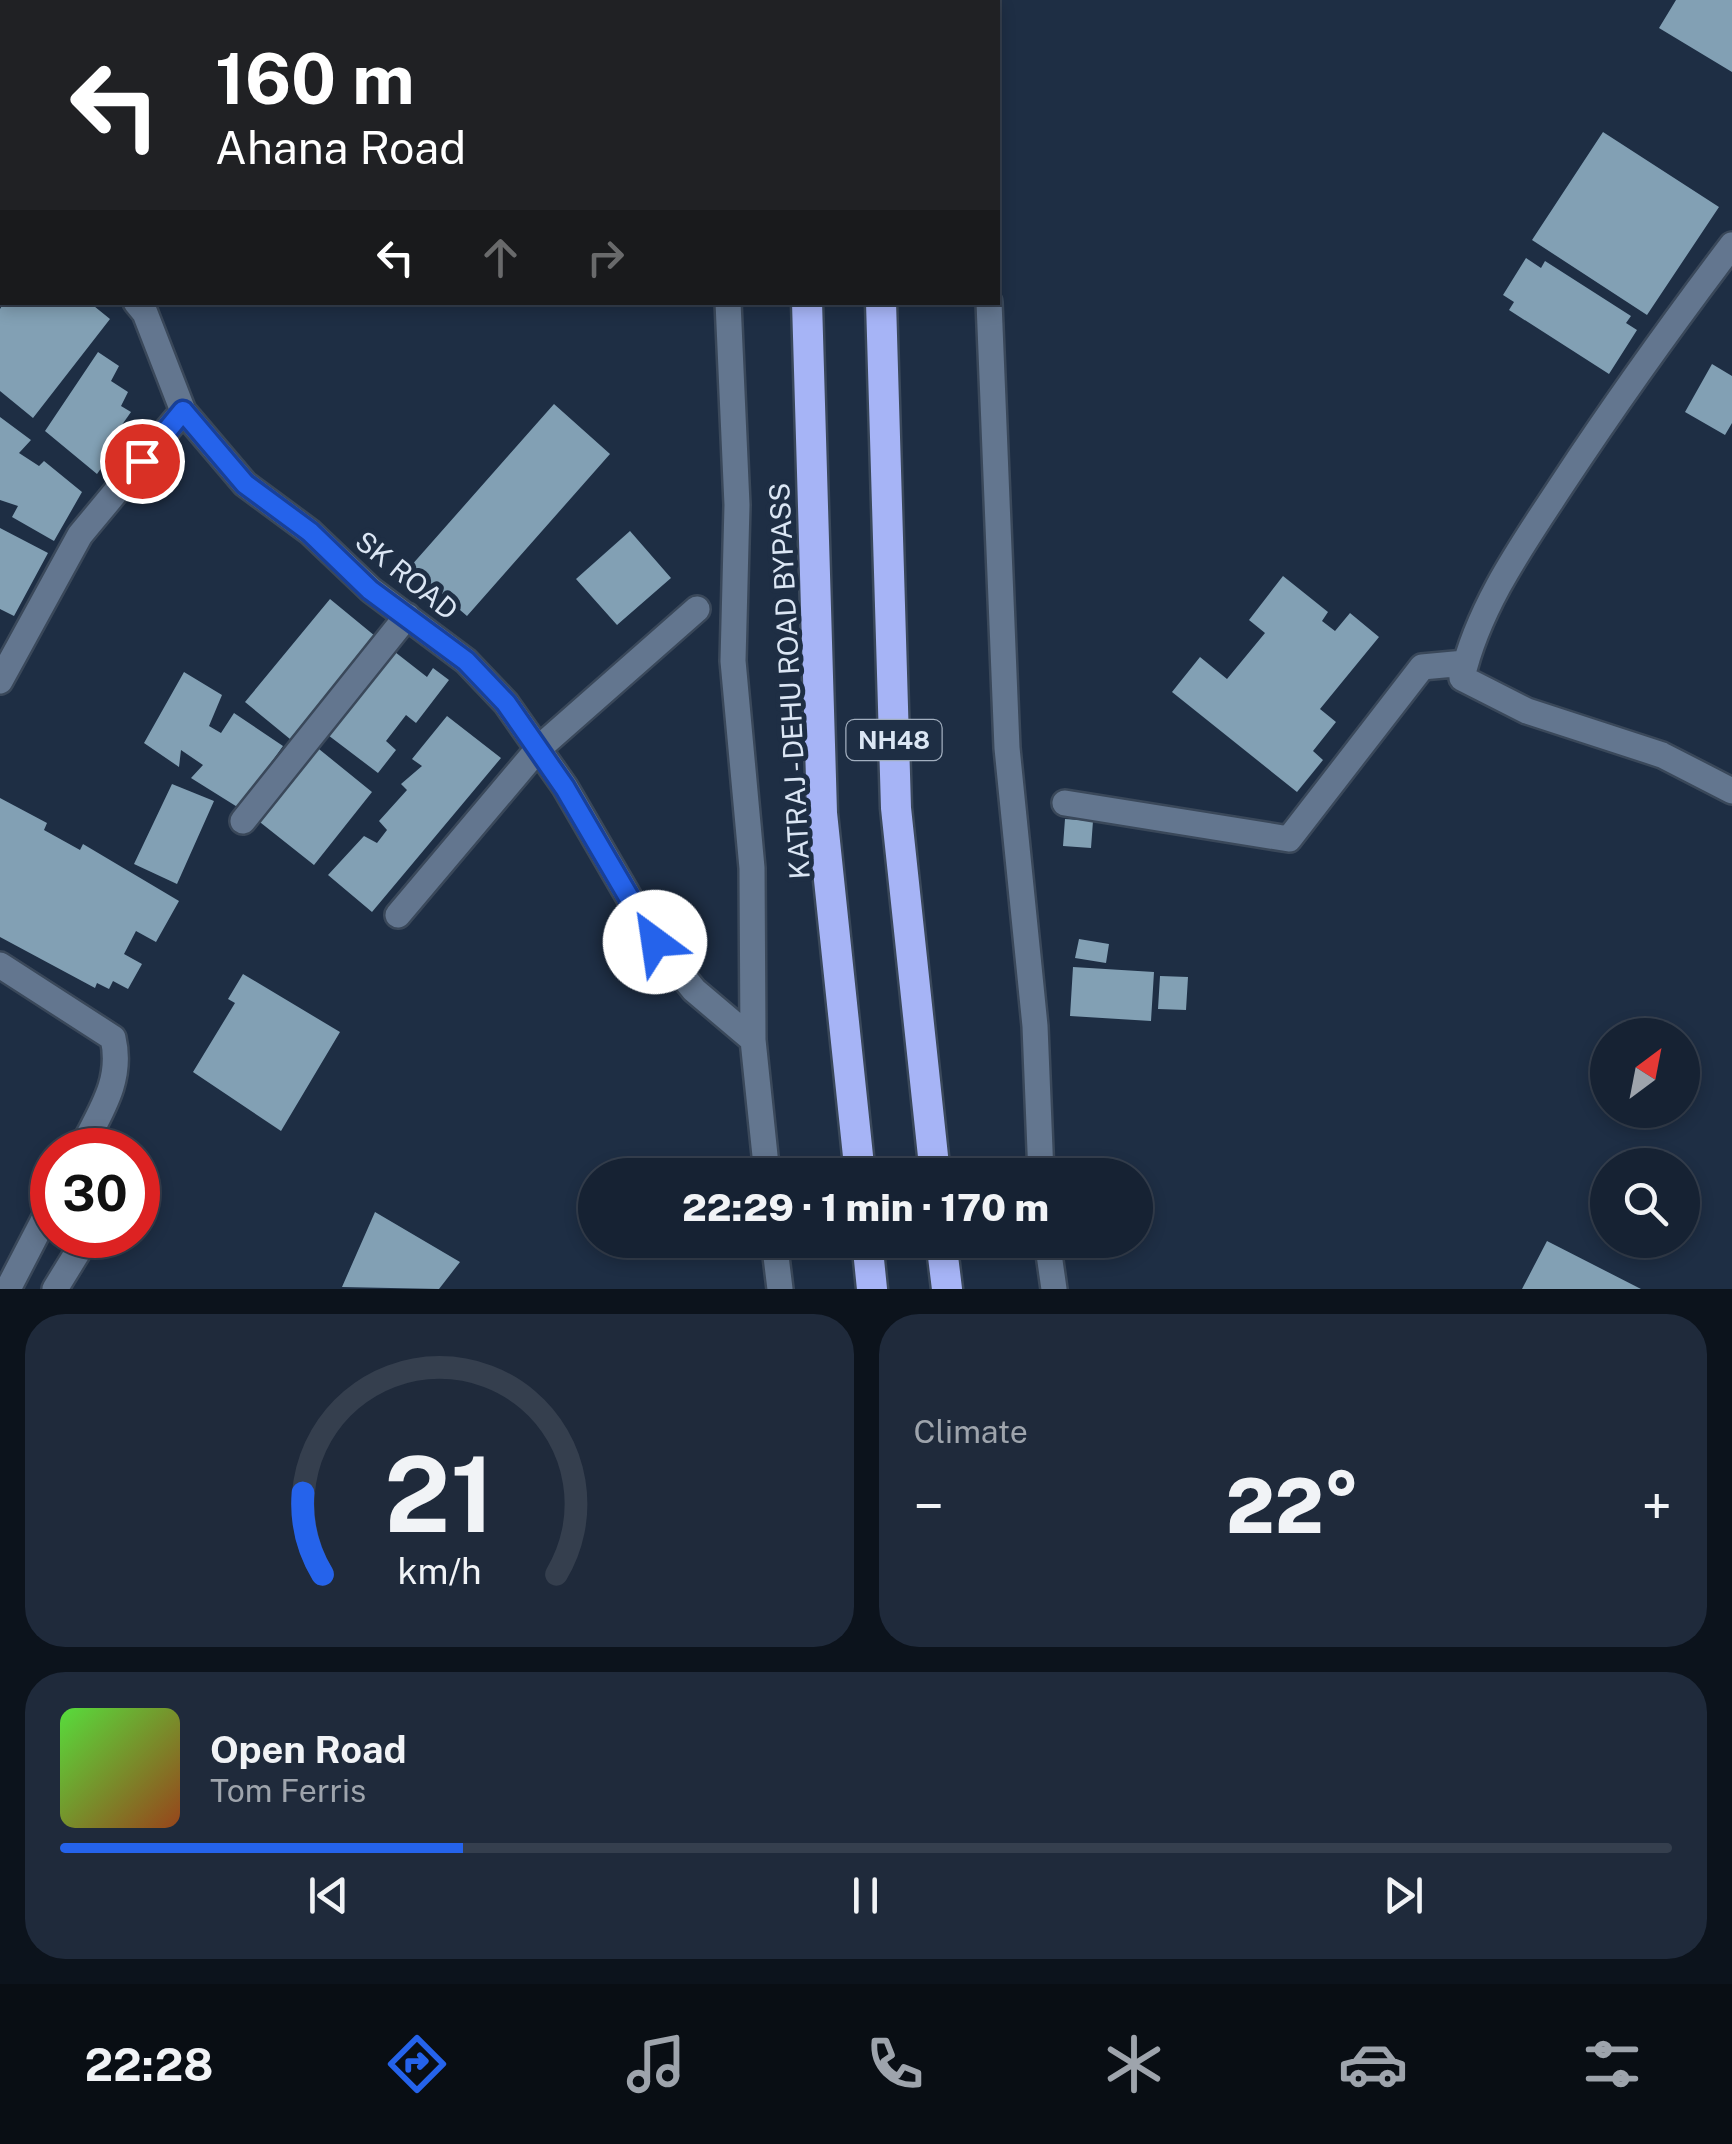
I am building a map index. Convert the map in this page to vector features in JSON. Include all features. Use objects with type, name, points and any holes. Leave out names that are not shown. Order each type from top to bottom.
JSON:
[{"type":"highway","name":"KATRAJ - DEHU ROAD BYPASS","points":[[807,305],[822,813],[858,1158]]},
{"type":"highway","name":"NH48","points":[[881,305],[896,808],[932,1158]]},
{"type":"highway","points":[[869,1258],[872,1289]]},
{"type":"highway","points":[[943,1258],[946,1289]]},
{"type":"street","points":[[1732,245],[1670,327],[1536,524],[1474,628],[1462,678],[1528,711],[1662,755],[1732,792]]},
{"type":"street","name":"SK ROAD","points":[[139,305],[146,313],[183,411],[245,484],[310,532],[370,590],[466,661],[506,703],[655,942],[694,990],[754,1040]]},
{"type":"street","points":[[728,305],[738,505],[733,660],[752,868],[754,1040],[765,1158]]},
{"type":"street","points":[[989,305],[1007,748],[1032,986],[1041,1158]]},
{"type":"street","points":[[0,681],[80,536],[183,411]]},
{"type":"street","points":[[398,915],[538,749],[697,609]]},
{"type":"street","points":[[242,821],[407,616]]},
{"type":"street","points":[[1065,804],[1290,839],[1422,668],[1465,663]]},
{"type":"street","points":[[0,965],[113,1038],[119,1064],[110,1095],[93,1128]]},
{"type":"street","points":[[8,1289],[30,1250]]},
{"type":"street","points":[[55,1289],[74,1258]]},
{"type":"street","points":[[776,1258],[780,1289]]},
{"type":"street","points":[[1050,1258],[1054,1289]]},
{"type":"building","points":[[1676,0],[1732,0],[1732,72],[1659,28]]},
{"type":"building","points":[[1603,132],[1719,207],[1647,315],[1532,240]]},
{"type":"building","points":[[1526,258],[1541,268],[1545,261],[1631,316],[1626,323],[1637,330],[1609,374],[1509,310],[1514,302],[1503,295]]},
{"type":"building","points":[[2,305],[93,305],[110,319],[33,418],[0,391]]},
{"type":"building","points":[[98,352],[119,366],[111,381],[128,392],[121,406],[131,412],[119,429],[126,433],[97,474],[45,431]]},
{"type":"building","points":[[1712,364],[1732,376],[1732,423],[1725,435],[1685,412]]},
{"type":"building","points":[[554,404],[610,454],[467,616],[410,567]]},
{"type":"building","points":[[0,417],[31,440],[19,453],[39,466],[44,461],[82,492],[54,541],[12,517],[18,506],[0,500]]},
{"type":"building","points":[[0,528],[48,553],[14,616],[0,609]]},
{"type":"building","points":[[630,531],[671,578],[617,625],[576,579]]},
{"type":"building","points":[[1283,576],[1328,612],[1322,621],[1335,631],[1350,613],[1379,637],[1320,709],[1336,722],[1313,751],[1323,760],[1297,792],[1172,692],[1200,657],[1227,679],[1265,633],[1249,620]]},
{"type":"building","points":[[330,599],[375,636],[290,739],[245,702]]},
{"type":"building","points":[[395,652],[427,677],[433,668],[449,680],[416,723],[406,715],[386,741],[396,750],[378,773],[324,732],[341,709],[347,714]]},
{"type":"building","points":[[184,672],[222,695],[209,726],[221,733],[234,713],[283,746],[239,808],[191,778],[203,765],[181,750],[179,767],[144,743]]},
{"type":"building","points":[[447,716],[501,758],[372,912],[328,875],[364,836],[377,843],[387,830],[379,821],[407,790],[401,784],[422,766],[412,759]]},
{"type":"building","points":[[314,745],[372,792],[314,865],[256,819]]},
{"type":"building","points":[[172,784],[214,801],[177,884],[134,864]]},
{"type":"building","points":[[0,798],[47,823],[44,830],[80,850],[83,844],[179,901],[156,942],[136,931],[124,954],[142,964],[128,989],[113,981],[109,989],[97,983],[95,988],[0,937]]},
{"type":"building","points":[[1065,819],[1093,821],[1091,848],[1063,846]]},
{"type":"building","points":[[1079,939],[1109,944],[1106,963],[1075,958]]},
{"type":"building","points":[[1073,967],[1154,972],[1151,1021],[1070,1016]]},
{"type":"building","points":[[243,974],[340,1032],[281,1131],[193,1072],[235,1003],[228,999]]},
{"type":"building","points":[[1160,976],[1188,977],[1186,1010],[1158,1009]]},
{"type":"building","points":[[375,1212],[460,1262],[439,1289],[342,1287]]},
{"type":"building","points":[[1547,1241],[1641,1289],[1522,1289]]},
{"type":"route","points":[[142,461],[183,411],[245,484],[310,532],[370,590],[466,661],[506,703],[565,788],[655,942]]}]
